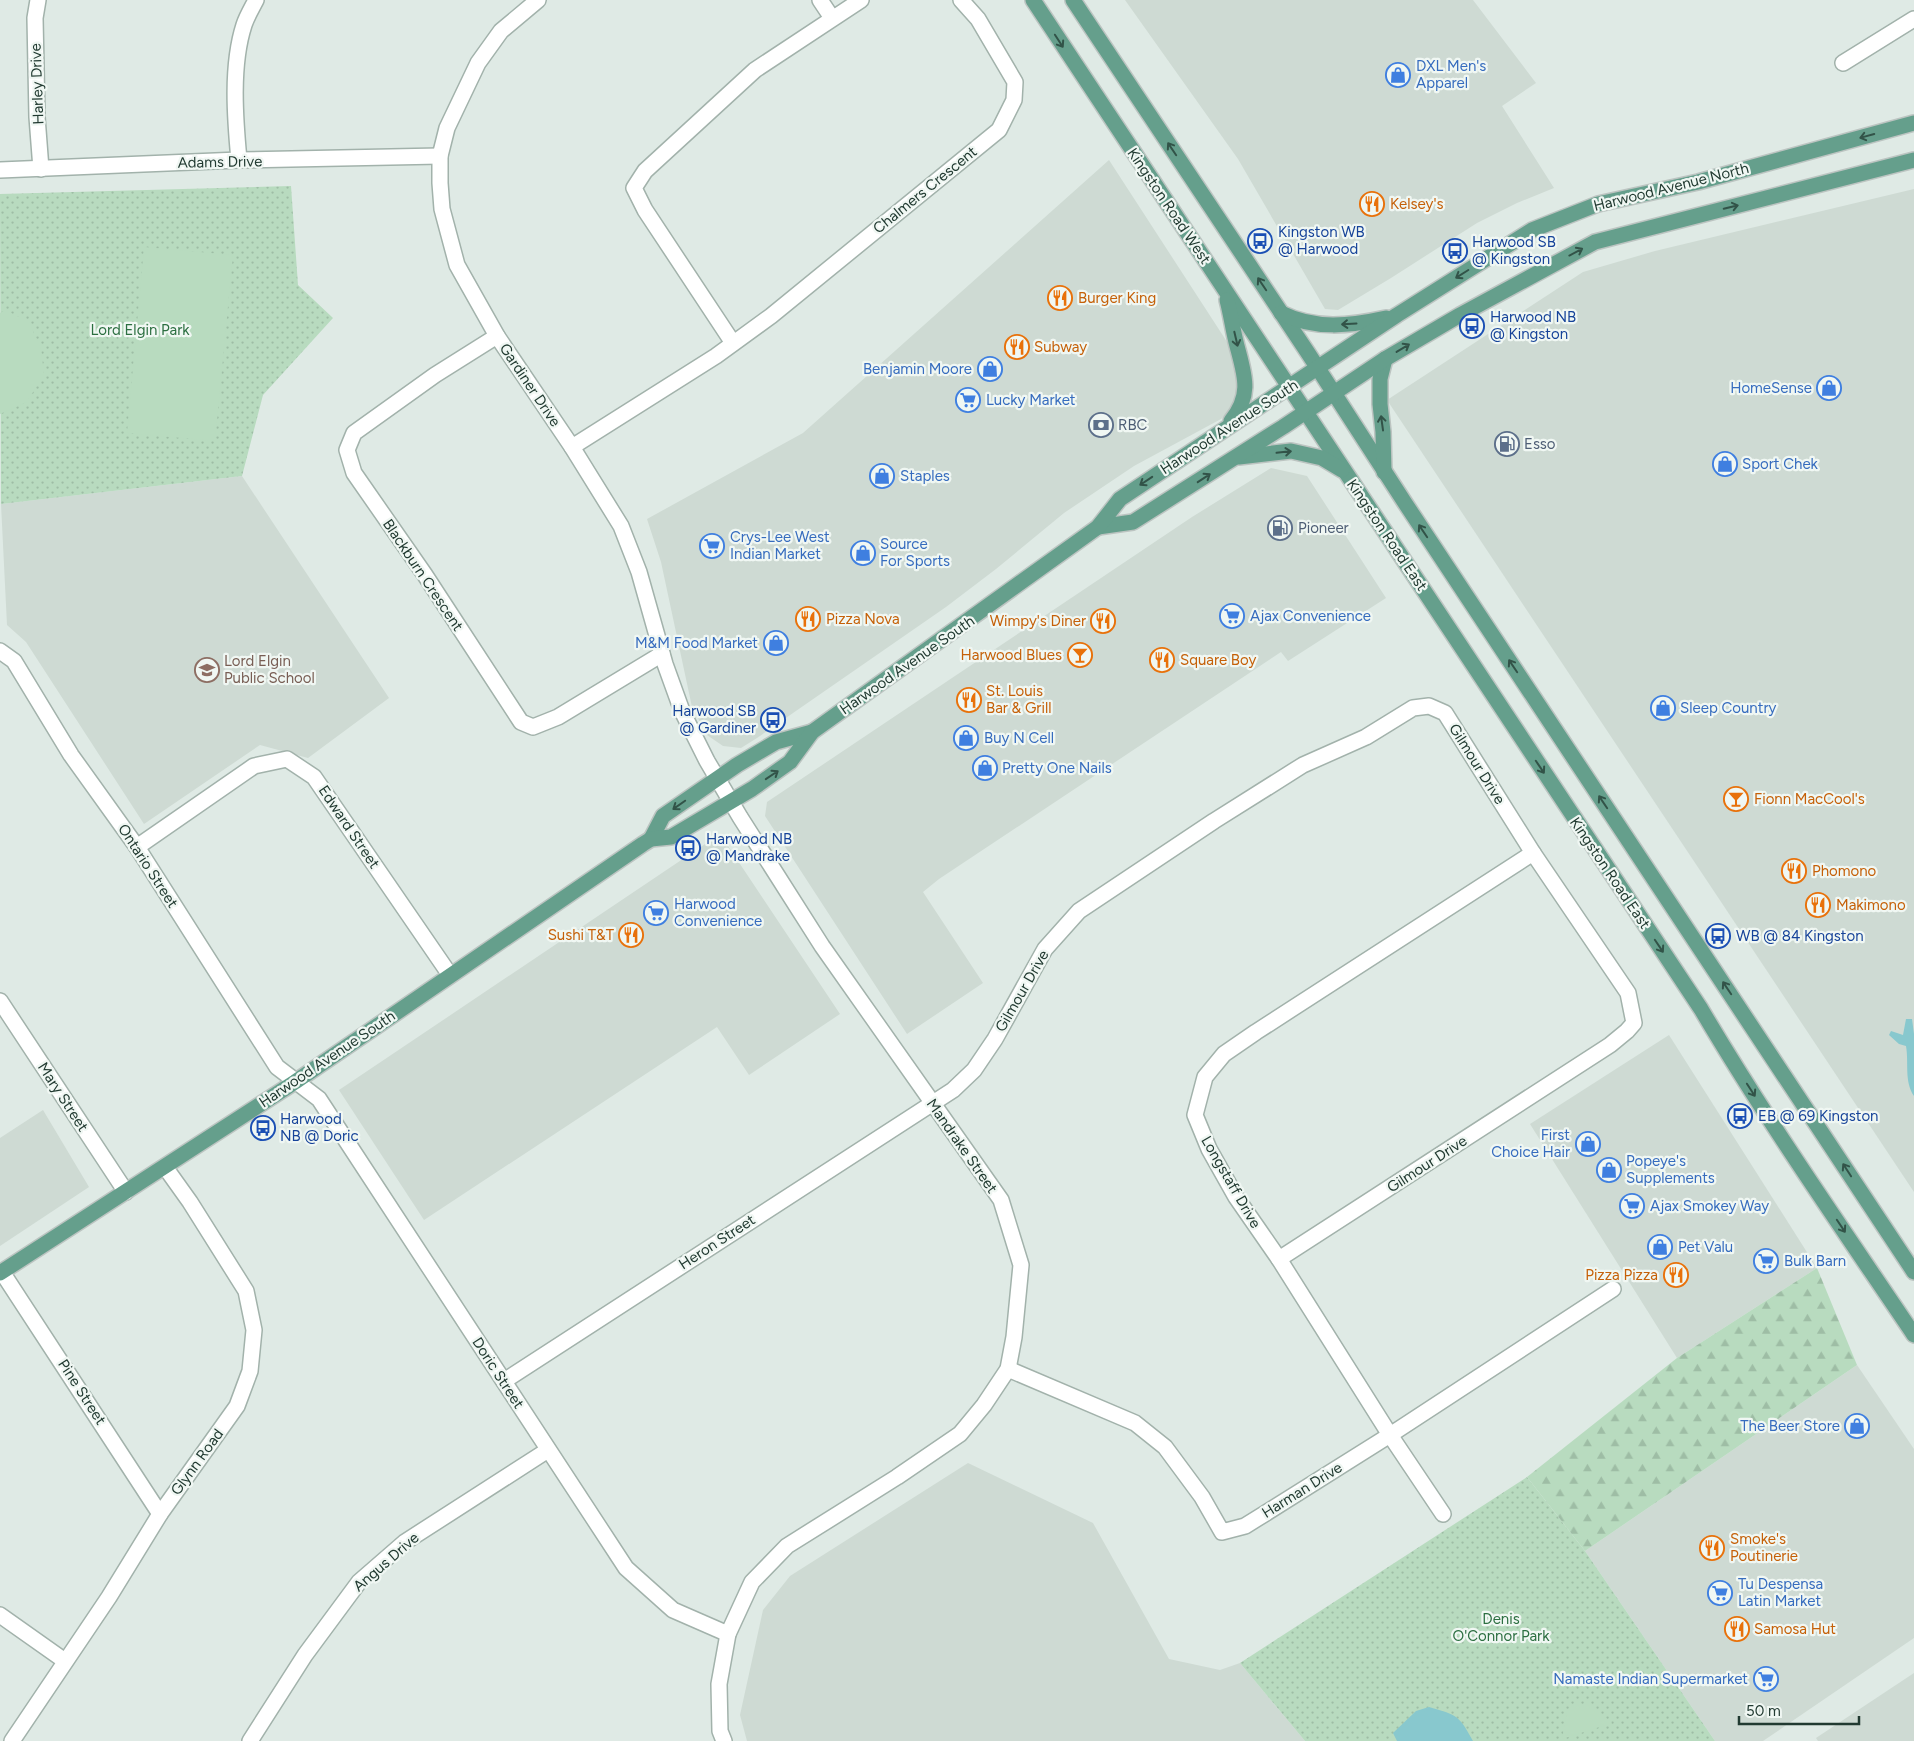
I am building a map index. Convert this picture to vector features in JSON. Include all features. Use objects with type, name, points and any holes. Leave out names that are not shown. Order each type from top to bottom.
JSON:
[{"type":"main road","name":"Kingston Road West","points":[[1033,0],[1305,412]]},
{"type":"main road","points":[[1073,0],[1914,1272]]},
{"type":"main road","name":"Harwood Avenue North","points":[[1318,368],[1397,315],[1532,230],[1598,204],[1698,182],[1914,123]]},
{"type":"main road","points":[[1332,393],[1460,315],[1595,242],[1914,160]]},
{"type":"main road","points":[[1225,291],[1246,379],[1245,394],[1240,411],[1227,426]]},
{"type":"main road","points":[[1281,313],[1316,324],[1334,325],[1360,324],[1397,315]]},
{"type":"main road","points":[[1384,472],[1380,379],[1385,359]]},
{"type":"main road","name":"Harwood Avenue South","points":[[651,839],[671,837],[790,762],[812,732],[1098,527],[1120,499],[1227,426],[1318,368]]},
{"type":"main road","name":"Harwood Avenue South","points":[[1098,527],[1133,522],[1332,393]]},
{"type":"main road","name":"Kingston Road East","points":[[1305,412],[1701,1009],[1724,1049],[1914,1336]]},
{"type":"main road","points":[[1235,457],[1291,451],[1322,458],[1344,471]]},
{"type":"main road","name":"Harwood Avenue South","points":[[1,1272],[295,1082],[651,839],[663,816],[717,779],[776,742],[812,732]]},
{"type":"street","name":"Harley Drive","points":[[38,0],[35,28],[37,117],[41,168]]},
{"type":"street","points":[[239,160],[236,67],[244,25],[256,0]]},
{"type":"street","name":"Gardiner Drive","points":[[538,0],[501,31],[478,63],[447,128],[440,156],[439,173],[442,209],[457,265],[497,336],[572,446],[621,526],[639,572],[662,654],[682,711],[717,779]]},
{"type":"street","points":[[820,0],[832,18]]},
{"type":"street","points":[[733,343],[645,210],[634,188],[645,171],[755,70],[861,0]]},
{"type":"street","name":"Chalmers Crescent","points":[[572,446],[733,343],[779,310],[999,130],[1014,100],[1016,82],[978,19],[961,0]]},
{"type":"street","points":[[1843,63],[1914,19]]},
{"type":"street","name":"Adams Drive","points":[[0,170],[239,160],[440,156]]},
{"type":"street","name":"Blackburn Crescent","points":[[497,336],[435,375],[354,433],[347,450],[354,473],[425,575],[521,722],[533,727],[558,717],[662,654]]},
{"type":"street","name":"Ontario Street","points":[[0,651],[14,660],[71,755],[137,847],[277,1067],[295,1082]]},
{"type":"street","name":"Gilmour Drive","points":[[931,1102],[953,1090],[974,1070],[995,1039],[1045,949],[1079,911],[1214,821],[1304,765],[1366,737],[1413,708],[1430,706],[1445,713],[1533,853],[1628,993],[1634,1022],[1627,1031],[1610,1045],[1279,1259]]},
{"type":"street","name":"Edward Street","points":[[137,847],[254,766],[287,759],[314,777],[450,976]]},
{"type":"street","name":"Mandrake Street","points":[[717,779],[822,946],[1001,1200],[1021,1265],[1014,1337],[1008,1369],[984,1405],[960,1434],[897,1477],[788,1546],[752,1582],[728,1634],[718,1684],[720,1731],[724,1741]]},
{"type":"street","name":"Longstaff Drive","points":[[1443,1514],[1390,1435],[1279,1259],[1236,1197],[1205,1141],[1194,1114],[1206,1077],[1224,1054],[1533,853]]},
{"type":"street","name":"Mary Street","points":[[0,1001],[126,1192]]},
{"type":"street","name":"Doric Street","points":[[295,1082],[319,1099],[626,1568],[673,1610],[728,1634]]},
{"type":"street","name":"Heron Street","points":[[504,1381],[931,1102]]},
{"type":"street","name":"Glynn Road","points":[[12,1741],[109,1597],[160,1514],[237,1406],[250,1371],[254,1330],[246,1291],[190,1202],[165,1167]]},
{"type":"street","name":"Pine Street","points":[[1,1272],[160,1514]]},
{"type":"street","name":"Harman Drive","points":[[1008,1369],[1135,1423],[1165,1447],[1202,1497],[1222,1532],[1245,1526],[1390,1435],[1613,1289]]},
{"type":"street","name":"Angus Drive","points":[[250,1741],[305,1655],[359,1582],[405,1542],[548,1450]]},
{"type":"street","points":[[0,1615],[65,1661]]},
{"type":"shaded area","points":[[1125,0],[1473,0],[1536,83],[1502,106],[1554,188],[1517,203],[1477,223],[1338,310],[1325,309],[1238,159]]},
{"type":"shaded area","points":[[1109,160],[1231,348],[1235,361],[1238,391],[1232,409],[1221,419],[1134,466],[1064,513],[946,607],[757,738],[741,748],[723,746],[707,735],[692,707],[661,562],[647,519],[803,433]]},
{"type":"shaded area","points":[[1914,189],[1914,1192],[1387,400],[1583,272],[1655,251]]},
{"type":"shaded area","points":[[1271,468],[1307,476],[1386,598],[1288,661],[1281,652],[939,879],[923,892],[983,983],[907,1034],[765,816],[767,802],[1192,517]]},
{"type":"shaded area","name":"Lord Elgin Public School","points":[[242,476],[389,698],[308,758],[260,745],[144,824],[26,642],[7,625],[1,504]]},
{"type":"shaded area","points":[[720,834],[840,1014],[749,1075],[717,1027],[424,1220],[339,1090]]},
{"type":"shaded area","points":[[1669,1035],[1817,1268],[1677,1358],[1530,1124]]},
{"type":"shaded area","points":[[43,1110],[89,1187],[0,1246],[0,1138]]},
{"type":"shaded area","points":[[1857,1365],[1914,1449],[1914,1638],[1763,1741],[1715,1741],[1585,1551]]},
{"type":"shaded area","points":[[968,1463],[1093,1523],[1169,1659],[1220,1670],[1240,1663],[1305,1741],[747,1741],[740,1715],[763,1610],[790,1576]]},
{"type":"shaded area","points":[[1914,1673],[1914,1741],[1818,1741],[1816,1738]]},
{"type":"green space","name":"Lord Elgin Park","points":[[291,186],[298,285],[333,318],[263,395],[242,476],[1,504],[0,194]]},
{"type":"green space","points":[[144,247],[233,255],[215,441],[127,433]]},
{"type":"green space","points":[[5,310],[29,322],[41,349],[44,374],[27,402],[0,414],[0,313]]},
{"type":"green space","points":[[1817,1268],[1857,1365],[1585,1551],[1527,1477],[1677,1358]]},
{"type":"green space","name":"Denis O'Connor Park","points":[[1527,1477],[1585,1551],[1715,1741],[1305,1741],[1240,1663]]},
{"type":"green space","points":[[1576,1705],[1590,1705],[1612,1723],[1562,1739],[1567,1711]]},
{"type":"water","points":[[1906,1019],[1912,1019],[1914,1034],[1914,1096],[1908,1078],[1906,1046],[1899,1044],[1889,1035],[1891,1031],[1903,1035]]},
{"type":"water","points":[[1429,1707],[1456,1717],[1473,1741],[1397,1741],[1393,1733],[1416,1711]]},
{"type":"place","name":"DXL Men's Apparel","points":[[1398,75]]},
{"type":"place","name":"Kelsey's","points":[[1372,204]]},
{"type":"place","name":"Kingston WB @ Harwood","points":[[1260,241]]},
{"type":"place","name":"Harwood SB @ Kingston","points":[[1455,251]]},
{"type":"place","name":"Burger King","points":[[1060,298]]},
{"type":"place","name":"Harwood NB @ Kingston","points":[[1472,326]]},
{"type":"place","name":"Subway","points":[[1017,347]]},
{"type":"place","name":"Benjamin Moore","points":[[990,369]]},
{"type":"place","name":"HomeSense","points":[[1829,388]]},
{"type":"place","name":"Lucky Market","points":[[968,400]]},
{"type":"place","name":"RBC","points":[[1101,425]]},
{"type":"place","name":"Esso","points":[[1507,444]]},
{"type":"place","name":"Sport Chek","points":[[1725,464]]},
{"type":"place","name":"Staples","points":[[882,476]]},
{"type":"place","name":"Pioneer","points":[[1280,528]]},
{"type":"place","name":"Crys-Lee West Indian Market","points":[[712,546]]},
{"type":"place","name":"Source For Sports","points":[[863,553]]},
{"type":"place","name":"Ajax Convenience","points":[[1232,616]]},
{"type":"place","name":"Pizza Nova","points":[[808,619]]},
{"type":"place","name":"Wimpy's Diner","points":[[1103,621]]},
{"type":"place","name":"M&M Food Market","points":[[776,643]]},
{"type":"place","name":"Harwood Blues","points":[[1080,655]]},
{"type":"place","name":"Square Boy","points":[[1162,660]]},
{"type":"place","name":"Lord Elgin Public School","points":[[207,670]]},
{"type":"place","name":"St. Louis Bar & Grill","points":[[969,700]]},
{"type":"place","name":"Sleep Country","points":[[1663,708]]},
{"type":"place","name":"Harwood SB @ Gardiner","points":[[773,720]]},
{"type":"place","name":"Buy N Cell","points":[[966,738]]},
{"type":"place","name":"Pretty One Nails","points":[[985,768]]},
{"type":"place","name":"Fionn MacCool's","points":[[1736,799]]},
{"type":"place","name":"Harwood NB @ Mandrake","points":[[688,848]]},
{"type":"place","name":"Phomono","points":[[1794,871]]},
{"type":"place","name":"Makimono","points":[[1818,905]]},
{"type":"place","name":"Harwood Convenience","points":[[656,913]]},
{"type":"place","name":"Sushi T&T","points":[[631,935]]},
{"type":"place","name":"WB @ 84 Kingston","points":[[1718,936]]},
{"type":"place","name":"EB @ 69 Kingston","points":[[1740,1116]]},
{"type":"place","name":"Harwood NB @ Doric","points":[[263,1128]]},
{"type":"place","name":"First Choice Hair","points":[[1588,1144]]},
{"type":"place","name":"Popeye's Supplements","points":[[1609,1170]]},
{"type":"place","name":"Ajax Smokey Way","points":[[1632,1206]]},
{"type":"place","name":"Pet Valu","points":[[1660,1247]]},
{"type":"place","name":"Bulk Barn","points":[[1766,1261]]},
{"type":"place","name":"Pizza Pizza","points":[[1676,1275]]},
{"type":"place","name":"The Beer Store","points":[[1857,1426]]},
{"type":"place","name":"Smoke's Poutinerie","points":[[1712,1548]]},
{"type":"place","name":"Tu Despensa Latin Market","points":[[1720,1593]]},
{"type":"place","name":"Samosa Hut","points":[[1737,1629]]},
{"type":"place","name":"Namaste Indian Supermarket","points":[[1766,1679]]}]
